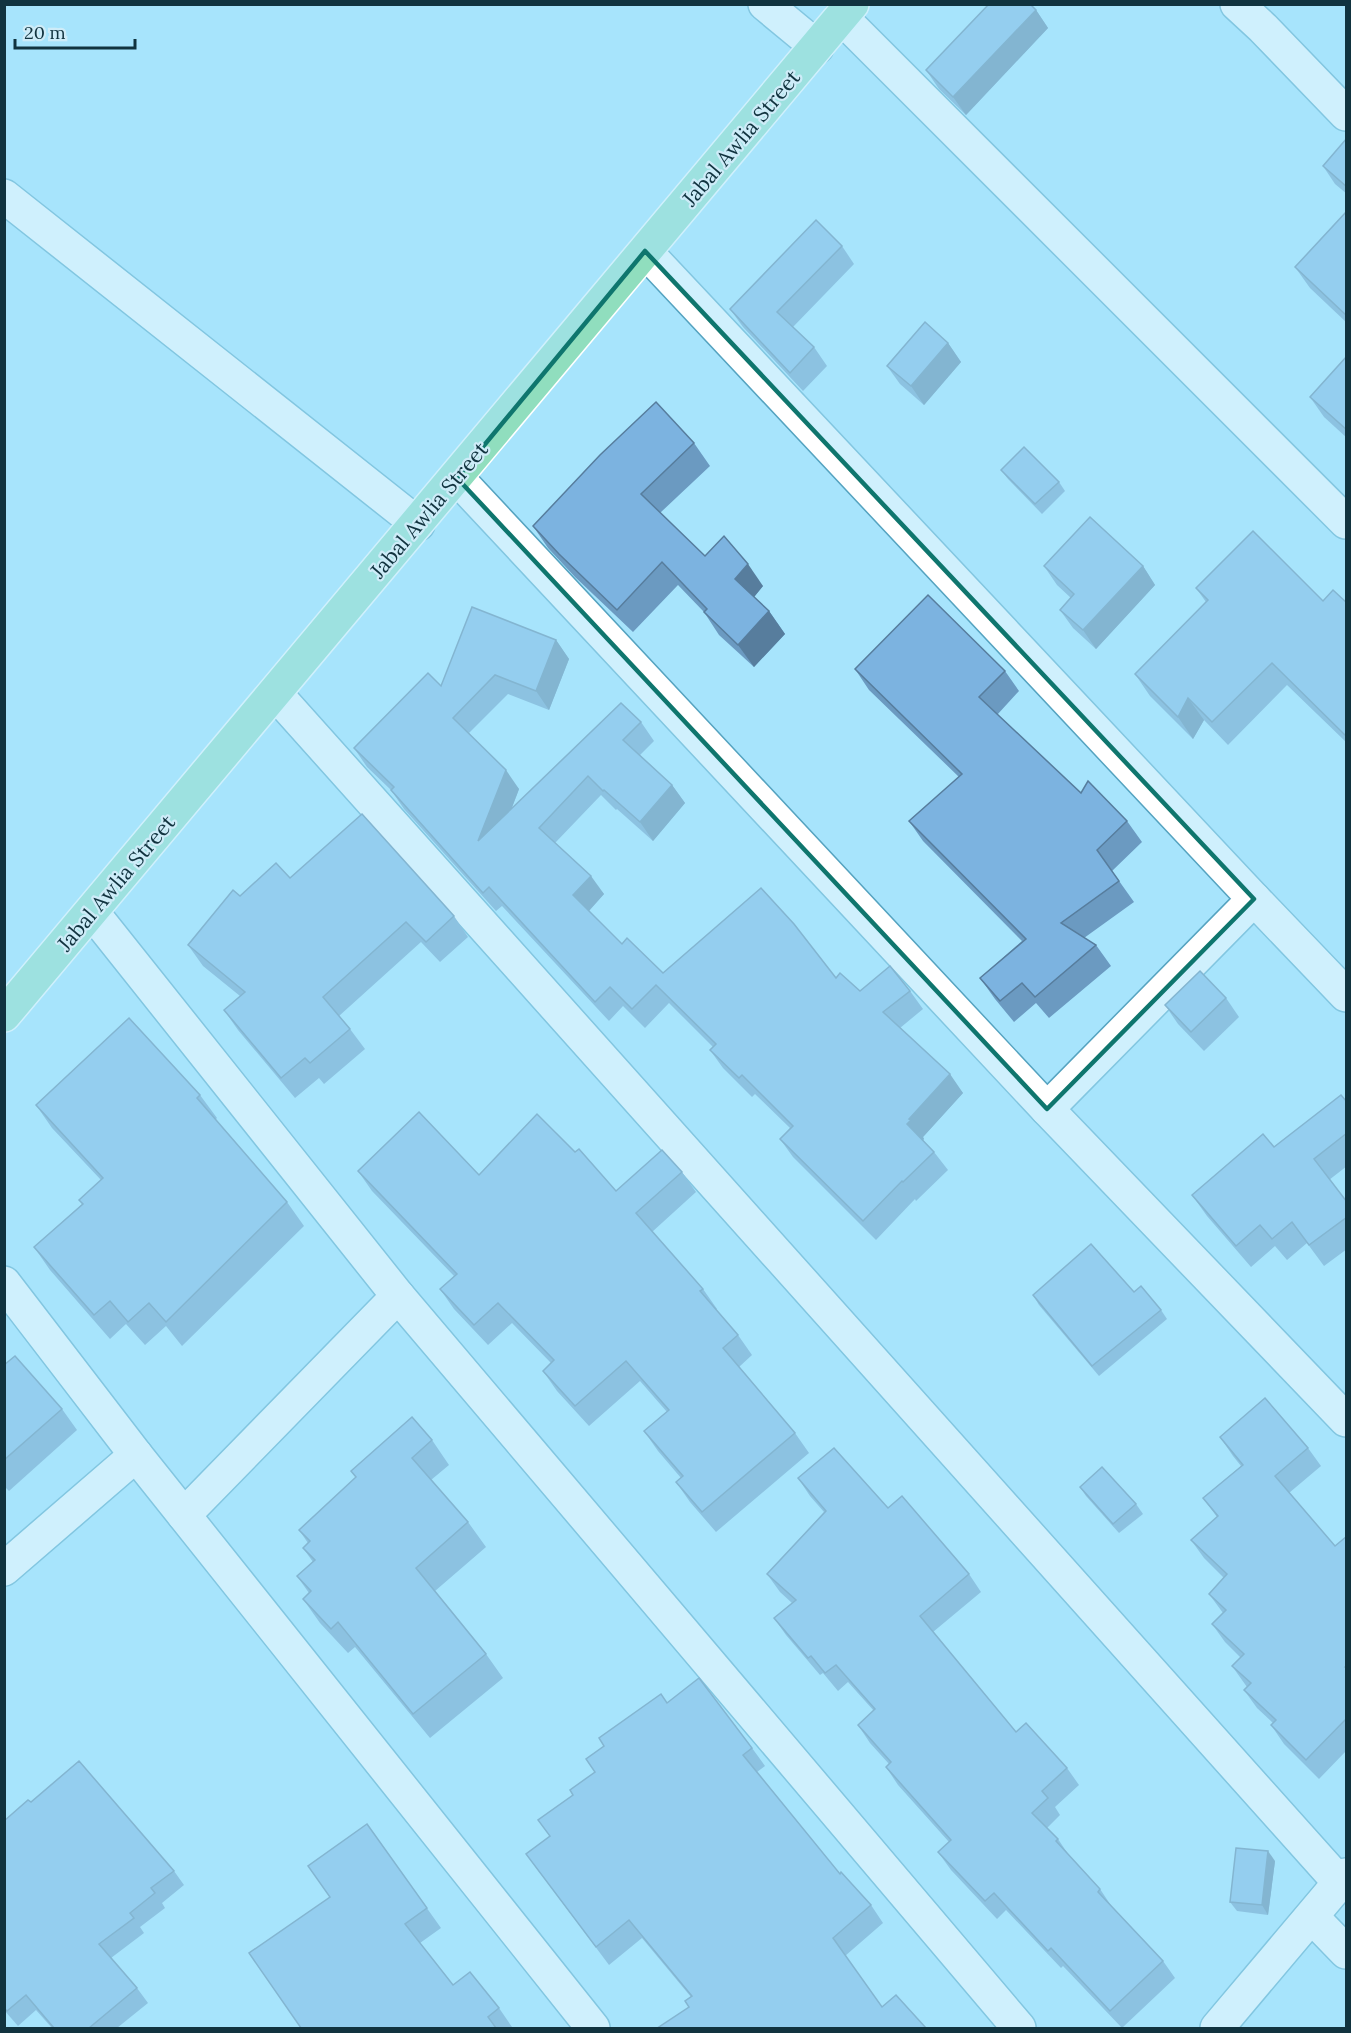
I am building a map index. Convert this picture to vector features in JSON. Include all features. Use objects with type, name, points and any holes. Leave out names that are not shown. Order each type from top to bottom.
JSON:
[{"type":"highway","name":"Jabal Awlia Street","points":[[4,1015],[457,478],[846,11]]},
{"type":"street","points":[[765,4],[817,47]]},
{"type":"street","points":[[1237,4],[1347,114]]},
{"type":"street","points":[[846,11],[1347,522]]},
{"type":"street","points":[[4,196],[418,524]]},
{"type":"street","points":[[645,251],[1347,995]]},
{"type":"street","points":[[457,478],[1047,1109],[1347,1420]]},
{"type":"street","points":[[275,693],[1343,1879],[1217,2028]]},
{"type":"street","points":[[1047,1109],[1254,899]]},
{"type":"street","points":[[92,912],[398,1296],[1019,2028]]},
{"type":"street","points":[[4,1283],[136,1455],[593,2028]]},
{"type":"street","points":[[184,1515],[398,1296]]},
{"type":"street","points":[[4,1569],[136,1455]]},
{"type":"street","points":[[1312,1917],[1347,1952]]},
{"type":"highlighted area","points":[[645,251],[1254,899],[1047,1109],[457,478]]},
{"type":"building","points":[[989,4],[1030,4],[1036,10],[953,97],[926,70]]},
{"type":"building","points":[[1347,138],[1347,187],[1323,166]]},
{"type":"building","points":[[1347,211],[1347,316],[1295,267]]},
{"type":"building","points":[[816,220],[842,246],[777,312],[814,347],[790,373],[730,309]]},
{"type":"building","points":[[925,322],[948,343],[911,386],[887,366]]},
{"type":"building","points":[[1347,356],[1347,430],[1310,397]]},
{"type":"building","points":[[656,402],[694,443],[641,494],[705,556],[724,536],[748,564],[735,579],[769,611],[738,645],[704,612],[707,609],[662,562],[617,610],[533,526],[600,455]]},
{"type":"building","points":[[1024,447],[1059,482],[1035,504],[1001,470]]},
{"type":"building","points":[[1090,517],[1143,566],[1083,630],[1060,610],[1074,594],[1044,566]]},
{"type":"building","points":[[1253,531],[1323,601],[1333,590],[1347,603],[1347,737],[1272,663],[1212,722],[1188,698],[1178,717],[1135,674],[1208,600],[1196,588]]},
{"type":"building","points":[[928,595],[1005,671],[979,697],[1081,793],[1088,781],[1127,821],[1097,850],[1119,881],[1061,923],[1096,945],[1035,997],[1022,983],[1000,1001],[980,978],[1026,939],[909,821],[962,774],[855,669]]},
{"type":"building","points":[[472,607],[556,640],[536,691],[495,675],[453,718],[506,770],[478,841],[621,703],[641,722],[623,740],[672,785],[640,822],[588,776],[539,828],[591,876],[573,895],[622,944],[627,938],[663,973],[761,888],[794,924],[836,978],[840,973],[860,991],[890,966],[910,991],[883,1012],[950,1074],[907,1124],[934,1152],[863,1221],[780,1139],[793,1126],[742,1075],[739,1078],[710,1050],[716,1044],[656,985],[632,1009],[610,987],[595,1002],[489,887],[483,893],[391,790],[394,787],[354,748],[428,673],[441,686]]},
{"type":"building","points":[[362,814],[454,916],[426,942],[406,922],[323,997],[350,1029],[310,1063],[305,1058],[281,1078],[224,1010],[245,992],[188,945],[233,890],[240,896],[276,863],[290,878]]},
{"type":"building","points":[[1200,971],[1226,998],[1191,1032],[1165,1005]]},
{"type":"building","points":[[129,1018],[200,1095],[197,1098],[287,1202],[166,1322],[149,1303],[128,1322],[110,1301],[94,1315],[34,1247],[83,1204],[79,1200],[103,1178],[36,1105]]},
{"type":"building","points":[[1341,1095],[1347,1102],[1347,1133],[1314,1159],[1347,1202],[1347,1217],[1309,1245],[1292,1222],[1272,1239],[1260,1225],[1236,1246],[1192,1195],[1263,1134],[1274,1147]]},
{"type":"building","points":[[419,1112],[479,1175],[537,1114],[575,1152],[579,1149],[616,1191],[662,1150],[682,1172],[636,1213],[703,1289],[700,1291],[738,1335],[723,1348],[795,1433],[702,1512],[676,1482],[683,1476],[644,1431],[669,1410],[626,1361],[575,1406],[543,1371],[554,1360],[498,1303],[474,1325],[440,1289],[457,1274],[358,1171]]},
{"type":"building","points":[[1091,1244],[1134,1292],[1141,1286],[1161,1310],[1092,1366],[1033,1295]]},
{"type":"building","points":[[15,1356],[62,1409],[4,1460],[4,1365]]},
{"type":"building","points":[[1265,1398],[1308,1448],[1275,1476],[1335,1546],[1347,1536],[1347,1665],[1345,1667],[1347,1668],[1347,1718],[1306,1760],[1271,1725],[1276,1720],[1244,1690],[1251,1683],[1232,1666],[1244,1654],[1212,1624],[1226,1610],[1209,1594],[1227,1574],[1191,1540],[1218,1516],[1203,1498],[1243,1465],[1220,1437]]},
{"type":"building","points":[[412,1417],[432,1440],[412,1458],[468,1522],[416,1568],[486,1654],[413,1714],[338,1622],[331,1629],[303,1599],[311,1591],[297,1576],[315,1560],[303,1548],[310,1541],[299,1530],[356,1477],[351,1471]]},
{"type":"building","points":[[834,1448],[888,1508],[902,1496],[969,1574],[920,1616],[1016,1732],[1026,1723],[1067,1768],[1042,1791],[1048,1798],[1032,1813],[1058,1839],[1056,1841],[1100,1889],[1098,1892],[1163,1961],[1110,2011],[1051,1948],[1048,1951],[994,1893],[985,1901],[938,1852],[951,1840],[886,1767],[891,1762],[858,1725],[875,1709],[836,1665],[825,1673],[811,1656],[808,1658],[774,1618],[796,1600],[767,1574],[826,1511],[798,1478]]},
{"type":"building","points":[[1102,1467],[1136,1504],[1113,1524],[1080,1487]]},
{"type":"building","points":[[699,1678],[752,1748],[743,1755],[840,1874],[841,1872],[871,1905],[833,1938],[882,2007],[896,1995],[926,2028],[661,2028],[659,2027],[689,2007],[685,2001],[692,1996],[629,1920],[596,1947],[526,1854],[550,1836],[538,1820],[573,1795],[570,1790],[595,1772],[586,1759],[604,1746],[599,1738],[661,1694],[667,1703]]},
{"type":"building","points":[[79,1761],[174,1871],[151,1888],[155,1893],[130,1913],[134,1918],[99,1944],[137,1988],[89,2028],[54,2028],[26,1995],[7,2011],[4,2008],[4,1821],[28,1800],[31,1802]]},
{"type":"building","points":[[367,1824],[427,1908],[405,1924],[453,1985],[470,1972],[499,2008],[488,2017],[496,2028],[301,2028],[249,1953],[330,1897],[308,1866]]},
{"type":"building","points":[[1236,1848],[1268,1851],[1262,1905],[1230,1902]]}]
